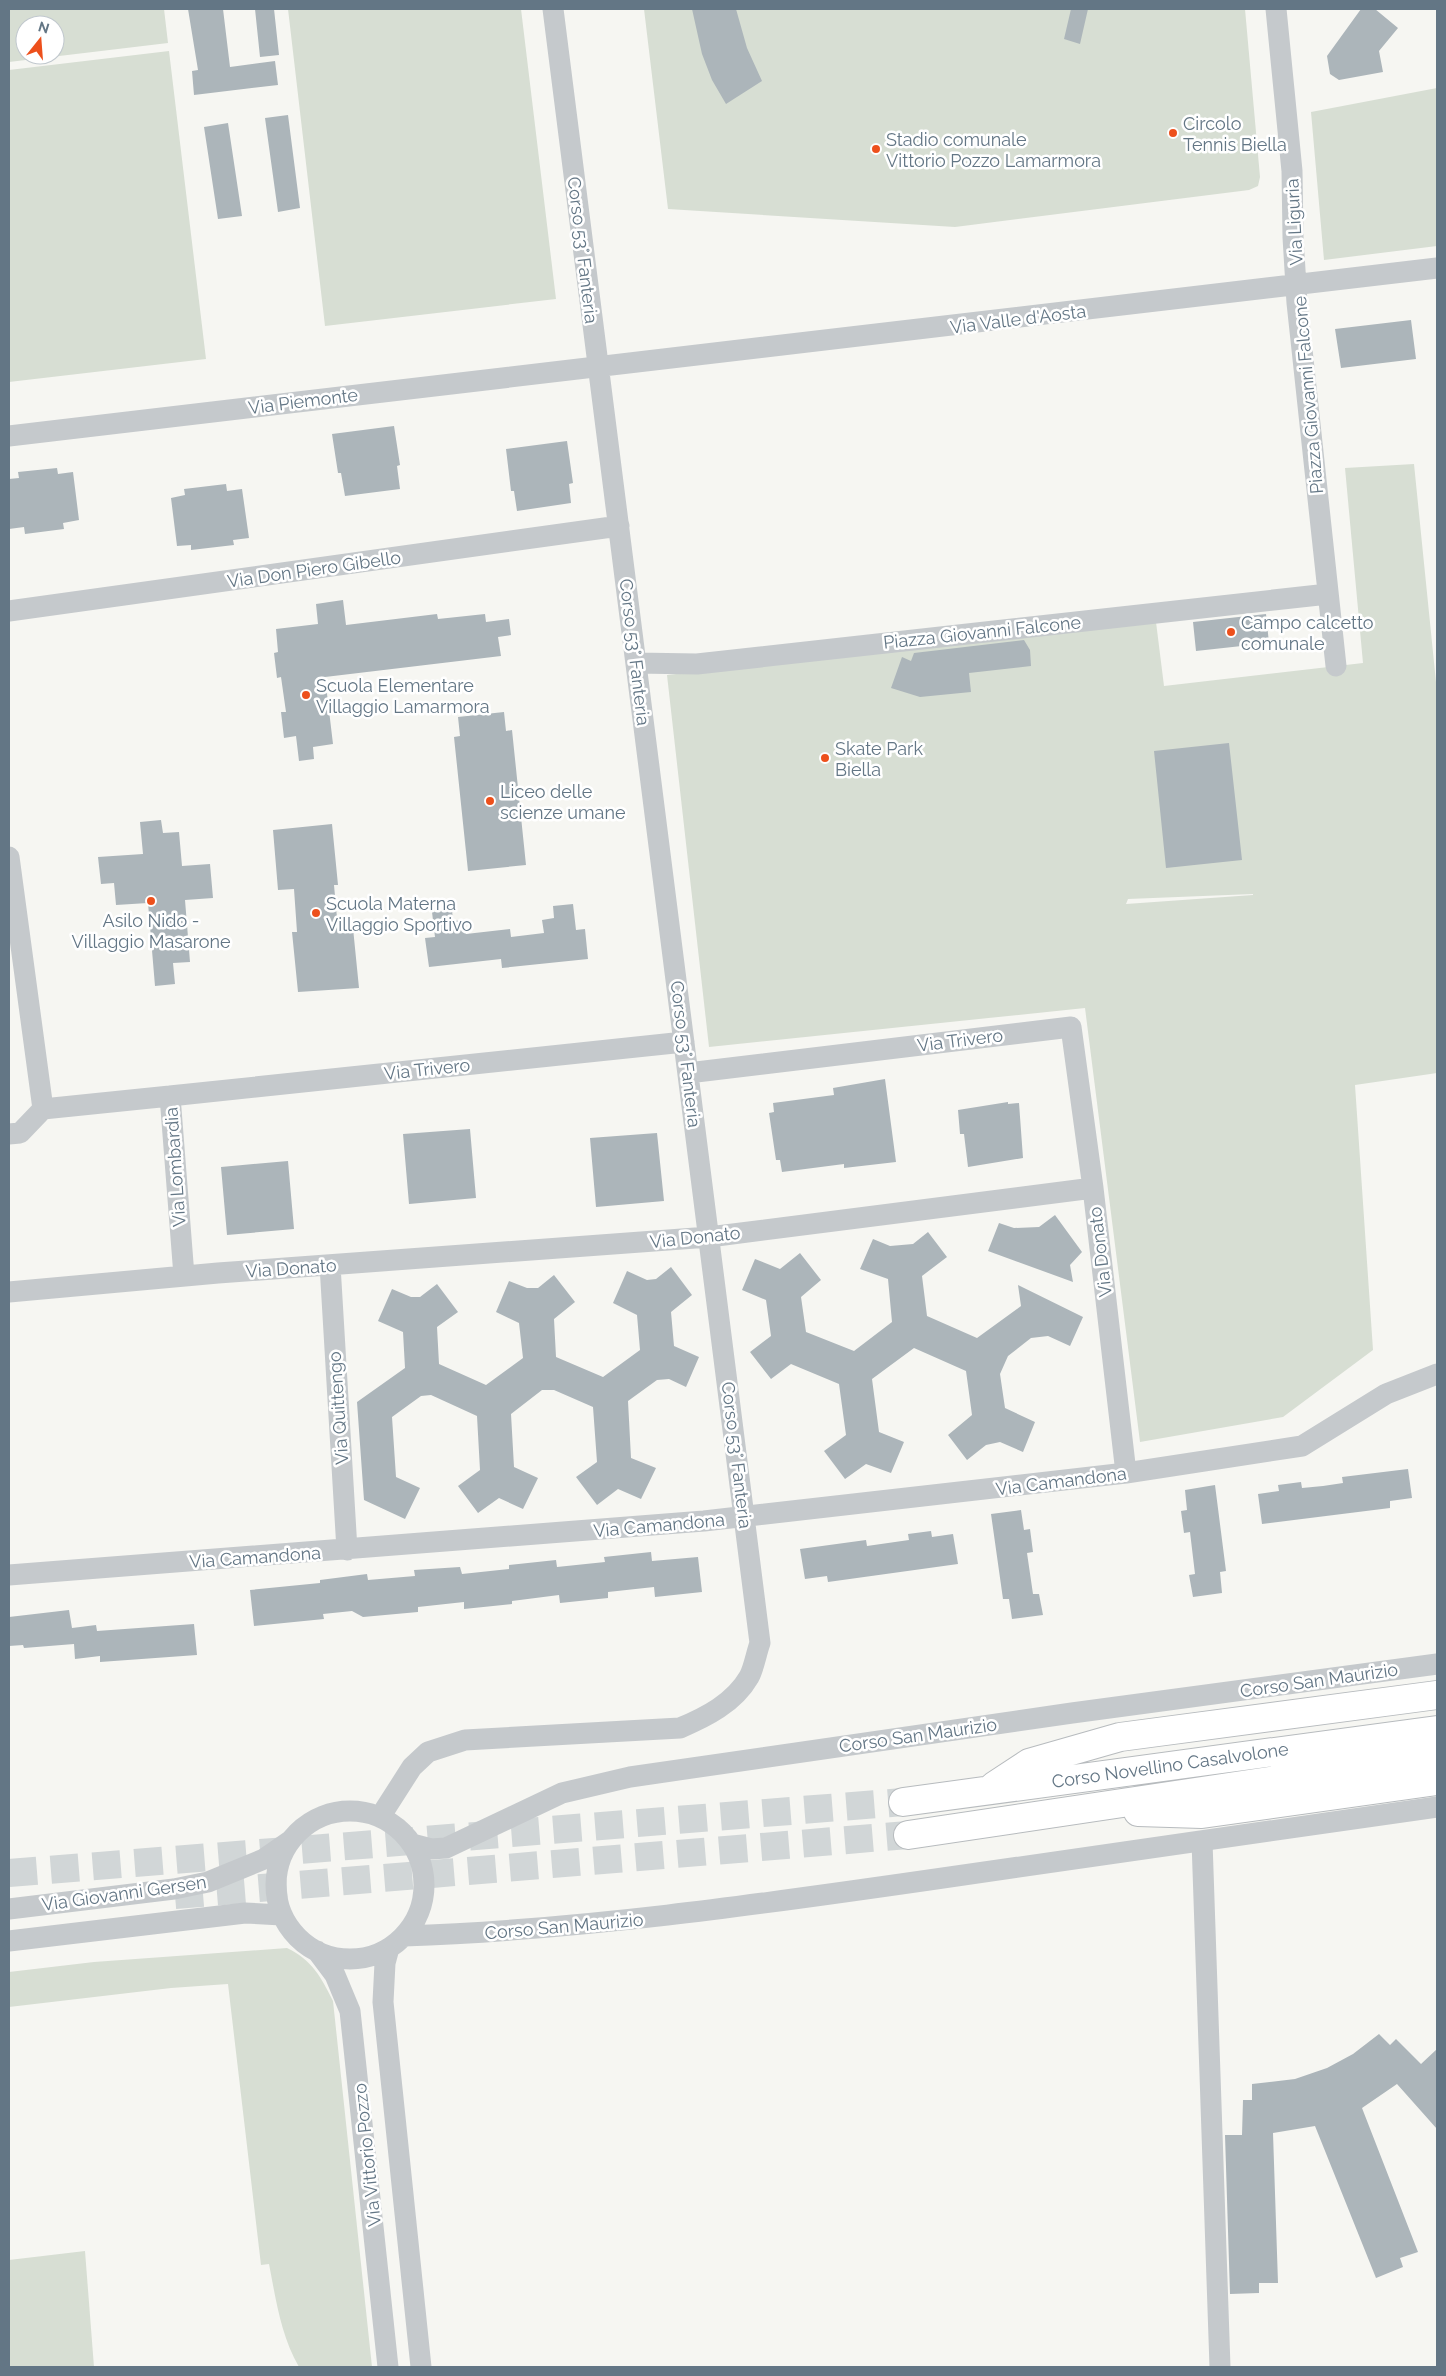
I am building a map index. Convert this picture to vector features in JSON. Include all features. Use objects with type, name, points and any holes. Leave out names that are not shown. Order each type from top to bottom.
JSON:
[{"type":"highway","points":[[989,1790],[1029,1763],[1120,1737],[1437,1695]]},
{"type":"highway","name":"Corso Novellino Casalvolone","points":[[904,1802],[1437,1730]]},
{"type":"highway","name":"Corso Novellino Casalvolone","points":[[908,1835],[1437,1756]]},
{"type":"highway","points":[[1069,1810],[1202,1814],[1437,1781]]},
{"type":"street","name":"Corso 53° Fanteria","points":[[380,1817],[412,1767],[428,1752],[465,1740],[680,1728],[708,1716],[732,1698],[749,1677],[760,1643],[553,9]]},
{"type":"street","name":"Via Liguria","points":[[1276,9],[1292,171],[1292,237],[1298,285]]},
{"type":"street","name":"Via Valle d'Aosta","points":[[598,367],[1437,268]]},
{"type":"street","name":"Piazza Giovanni Falcone","points":[[1298,285],[1297,303],[1336,666]]},
{"type":"street","name":"Via Piemonte","points":[[9,436],[598,367]]},
{"type":"street","name":"Via Don Piero Gibello","points":[[9,611],[619,526]]},
{"type":"street","name":"Piazza Giovanni Falcone","points":[[636,663],[697,664],[1328,594]]},
{"type":"street","points":[[9,857],[10,882],[43,1109],[20,1133],[9,1134]]},
{"type":"street","name":"Via Trivero","points":[[688,1073],[1071,1027],[1093,1188]]},
{"type":"street","name":"Via Trivero","points":[[170,1096],[684,1042]]},
{"type":"street","name":"Via Lombardia","points":[[43,1109],[170,1096],[184,1276]]},
{"type":"street","name":"Via Donato","points":[[9,1292],[184,1276],[709,1237],[1093,1188],[1126,1473]]},
{"type":"street","name":"Via Quittengo","points":[[330,1265],[347,1550]]},
{"type":"street","name":"Via Camandona","points":[[9,1574],[347,1550],[745,1518],[1126,1473],[1302,1446],[1386,1394],[1437,1374]]},
{"type":"street","name":"Corso San Maurizio","points":[[412,1844],[431,1849],[446,1848],[562,1793],[630,1777],[1072,1713],[1437,1664]]},
{"type":"street","name":"Corso San Maurizio","points":[[396,1942],[609,1923],[791,1900],[1437,1807]]},
{"type":"street","points":[[340,1812],[360,1812],[380,1817],[398,1828],[412,1844],[420,1862],[424,1882],[422,1901],[415,1920],[396,1942],[372,1955],[354,1959],[335,1957],[317,1951],[303,1942],[282,1915],[277,1896],[277,1877],[281,1858],[290,1841],[304,1827],[313,1822],[340,1812]]},
{"type":"street","name":"Via Giovanni Gersen","points":[[9,1909],[174,1889],[208,1882],[264,1859],[290,1841]]},
{"type":"street","points":[[1202,1841],[1220,2367]]},
{"type":"street","name":"Via Giovanni Gersen","points":[[9,1941],[245,1913],[282,1915]]},
{"type":"street","name":"Via Vittorio Pozzo","points":[[396,1942],[385,1963],[383,2002],[421,2367]]},
{"type":"street","name":"Via Vittorio Pozzo","points":[[317,1951],[335,1975],[350,2011],[388,2367]]},
{"type":"shaded area","points":[[9,9],[164,9],[168,43],[65,55],[65,15],[15,15],[15,61],[9,62]]},
{"type":"shaded area","points":[[288,9],[521,9],[556,299],[325,326]]},
{"type":"shaded area","name":"Stadio comunale Vittorio Pozzo Lamarmora","points":[[644,9],[1245,9],[1260,177],[1258,186],[1249,190],[955,227],[668,209]]},
{"type":"shaded area","points":[[169,51],[206,359],[9,382],[9,70],[65,65],[65,63]]},
{"type":"shaded area","points":[[1437,88],[1437,246],[1324,260],[1311,112]]},
{"type":"shaded area","points":[[1414,464],[1437,692],[1437,1073],[1355,1085],[1373,1350],[1283,1417],[1140,1442],[1085,1008],[709,1047],[667,675],[1156,622],[1164,686],[1363,663],[1345,468]],"holes":[[[1253,895],[1126,904],[1128,899]]]},
{"type":"shaded area","points":[[287,1948],[303,1958],[315,1970],[333,2001],[372,2367],[299,2367],[288,2343],[280,2317],[269,2264],[261,2265],[228,1984],[171,1988],[9,2007],[9,1972],[94,1962]]},
{"type":"shaded area","points":[[85,2251],[94,2367],[9,2367],[9,2260]]},
{"type":"building","points":[[188,9],[223,9],[230,67],[275,61],[278,85],[194,95],[192,71],[198,70]]},
{"type":"building","points":[[255,9],[274,9],[279,55],[260,57]]},
{"type":"building","points":[[692,9],[736,9],[747,48],[762,81],[726,104],[712,80],[702,54]]},
{"type":"building","points":[[1071,9],[1088,9],[1080,44],[1064,39]]},
{"type":"building","points":[[1361,9],[1375,9],[1398,28],[1379,51],[1383,72],[1339,80],[1330,74],[1327,56]]},
{"type":"building","points":[[288,115],[300,208],[278,212],[265,118]]},
{"type":"building","points":[[228,123],[242,216],[218,219],[204,127]]},
{"type":"building","points":[[1411,320],[1416,359],[1341,368],[1335,329]]},
{"type":"building","points":[[394,426],[400,465],[397,466],[400,489],[345,496],[341,473],[338,473],[332,434]]},
{"type":"building","points":[[567,441],[573,483],[569,484],[571,503],[517,511],[514,491],[511,491],[506,449]]},
{"type":"building","points":[[57,468],[58,474],[73,472],[79,520],[63,523],[64,529],[25,534],[24,527],[9,529],[9,479],[19,478],[18,472]]},
{"type":"building","points":[[226,484],[227,491],[242,489],[249,538],[233,540],[234,545],[191,550],[191,545],[177,546],[171,498],[185,495],[184,489]]},
{"type":"building","name":"Scuola Elementare Villaggio Lamarmora","points":[[343,600],[346,625],[437,614],[438,619],[485,614],[486,622],[509,619],[511,635],[498,637],[501,656],[325,677],[333,744],[313,747],[314,759],[299,761],[296,736],[284,738],[281,712],[286,712],[281,677],[277,678],[274,653],[278,652],[276,629],[318,624],[316,604]]},
{"type":"building","name":"Campo calcetto comunale","points":[[1266,614],[1269,643],[1196,651],[1193,622]]},
{"type":"building","points":[[1024,640],[1030,650],[1031,666],[969,673],[971,692],[920,697],[891,688],[902,657],[911,661],[914,653]]},
{"type":"building","points":[[504,712],[506,731],[512,730],[526,865],[468,871],[454,737],[460,736],[458,717]]},
{"type":"building","points":[[1229,743],[1242,860],[1166,868],[1154,751]]},
{"type":"building","name":"Asilo Nido - Villaggio Masarone","points":[[161,820],[163,833],[179,832],[182,866],[210,864],[213,898],[185,900],[190,962],[173,963],[175,984],[155,986],[148,903],[116,905],[114,883],[101,884],[98,857],[143,854],[140,822]]},
{"type":"building","name":"Scuola Materna Villaggio Sportivo","points":[[332,824],[338,885],[334,885],[338,929],[353,928],[359,988],[298,992],[292,932],[297,932],[294,889],[278,890],[273,830]]},
{"type":"building","points":[[573,904],[576,930],[585,929],[588,959],[502,968],[501,959],[429,967],[425,938],[435,937],[432,912],[452,910],[453,921],[465,920],[466,934],[510,929],[511,937],[544,933],[542,920],[554,918],[553,906]]},
{"type":"building","points":[[885,1079],[896,1162],[844,1168],[844,1164],[782,1172],[780,1160],[776,1160],[769,1113],[774,1112],[773,1103],[834,1095],[833,1088]]},
{"type":"building","points":[[1008,1102],[1008,1104],[1019,1103],[1023,1158],[968,1167],[964,1134],[960,1134],[958,1110]]},
{"type":"building","points":[[470,1129],[476,1198],[409,1204],[403,1134]]},
{"type":"building","points":[[657,1133],[664,1201],[596,1207],[590,1138]]},
{"type":"building","points":[[288,1161],[294,1229],[227,1235],[221,1167]]},
{"type":"building","points":[[1055,1215],[1082,1252],[1070,1265],[1073,1282],[988,1251],[999,1223],[1014,1228],[1039,1227]]},
{"type":"building","points":[[928,1232],[947,1257],[922,1276],[927,1316],[977,1338],[1021,1306],[1018,1285],[1083,1317],[1070,1346],[1048,1336],[1031,1338],[1008,1356],[1000,1374],[1005,1408],[1035,1422],[1023,1452],[1000,1442],[986,1445],[967,1460],[948,1435],[972,1415],[966,1371],[914,1348],[872,1379],[879,1432],[904,1442],[891,1473],[866,1464],[845,1479],[824,1451],[846,1435],[839,1384],[791,1364],[771,1379],[750,1352],[771,1336],[766,1300],[742,1290],[755,1259],[780,1269],[800,1253],[821,1280],[801,1297],[806,1332],[854,1351],[892,1322],[888,1279],[860,1269],[873,1239],[890,1246],[913,1244]]},
{"type":"building","points":[[671,1267],[692,1295],[671,1312],[674,1346],[699,1357],[686,1387],[669,1379],[657,1380],[628,1401],[631,1458],[656,1468],[641,1499],[618,1489],[597,1505],[576,1477],[597,1462],[593,1407],[554,1390],[542,1390],[511,1414],[514,1467],[538,1478],[523,1509],[499,1498],[478,1513],[458,1486],[480,1470],[477,1416],[431,1395],[421,1396],[392,1417],[396,1477],[420,1488],[405,1519],[364,1500],[357,1402],[405,1368],[403,1332],[378,1321],[392,1289],[411,1297],[420,1297],[437,1284],[458,1312],[437,1327],[439,1364],[486,1385],[523,1358],[519,1323],[496,1312],[509,1281],[527,1288],[538,1288],[554,1275],[575,1302],[554,1319],[556,1357],[603,1377],[640,1350],[637,1315],[613,1303],[627,1271],[647,1280],[656,1279]]},
{"type":"building","points":[[1408,1469],[1412,1498],[1390,1501],[1390,1508],[1262,1524],[1258,1494],[1279,1491],[1278,1485],[1301,1482],[1302,1488],[1323,1486],[1343,1483],[1342,1477]]},
{"type":"building","points":[[1215,1485],[1226,1571],[1220,1572],[1222,1593],[1193,1597],[1189,1575],[1195,1574],[1190,1532],[1184,1533],[1181,1511],[1187,1510],[1185,1490]]},
{"type":"building","points":[[1021,1510],[1024,1530],[1030,1529],[1033,1552],[1027,1553],[1033,1594],[1039,1594],[1043,1615],[1012,1619],[1009,1599],[1003,1599],[991,1514]]},
{"type":"building","points":[[931,1531],[932,1537],[953,1534],[958,1564],[828,1582],[827,1576],[805,1579],[800,1549],[866,1540],[867,1546],[909,1540],[908,1534]]},
{"type":"building","points":[[651,1552],[652,1561],[698,1557],[702,1592],[655,1597],[654,1587],[608,1592],[608,1598],[560,1603],[559,1595],[512,1601],[512,1604],[464,1609],[464,1602],[418,1607],[418,1612],[363,1617],[352,1611],[323,1614],[324,1619],[254,1626],[250,1590],[320,1583],[320,1580],[367,1574],[368,1580],[415,1576],[414,1570],[460,1567],[462,1574],[509,1569],[509,1565],[556,1560],[557,1567],[605,1562],[604,1557]]},
{"type":"building","points":[[69,1610],[72,1628],[96,1625],[97,1631],[194,1624],[197,1655],[100,1662],[100,1656],[75,1659],[74,1644],[24,1648],[23,1645],[9,1646],[9,1617]]},
{"type":"building","points":[[1379,2034],[1390,2045],[1396,2039],[1421,2064],[1437,2049],[1437,2129],[1397,2084],[1362,2108],[1418,2252],[1400,2258],[1403,2267],[1376,2278],[1315,2126],[1273,2133],[1278,2283],[1259,2283],[1259,2293],[1230,2294],[1225,2135],[1242,2135],[1243,2100],[1252,2100],[1252,2084],[1295,2079],[1327,2068],[1353,2054]]},
{"type":"tunnel","points":[[9,1873],[903,1802]]},
{"type":"tunnel","points":[[175,1895],[908,1835]]},
{"type":"place","name":"Circolo Tennis Biella","points":[[1173,133]]},
{"type":"place","name":"Stadio comunale Vittorio Pozzo Lamarmora","points":[[876,149]]},
{"type":"place","name":"Campo calcetto comunale","points":[[1231,632]]},
{"type":"place","name":"Scuola Elementare Villaggio Lamarmora","points":[[306,695]]},
{"type":"place","name":"Skate Park Biella","points":[[825,758]]},
{"type":"place","name":"Liceo delle scienze umane","points":[[490,801]]},
{"type":"place","name":"Asilo Nido - Villaggio Masarone","points":[[151,901]]},
{"type":"place","name":"Scuola Materna Villaggio Sportivo","points":[[316,913]]}]
